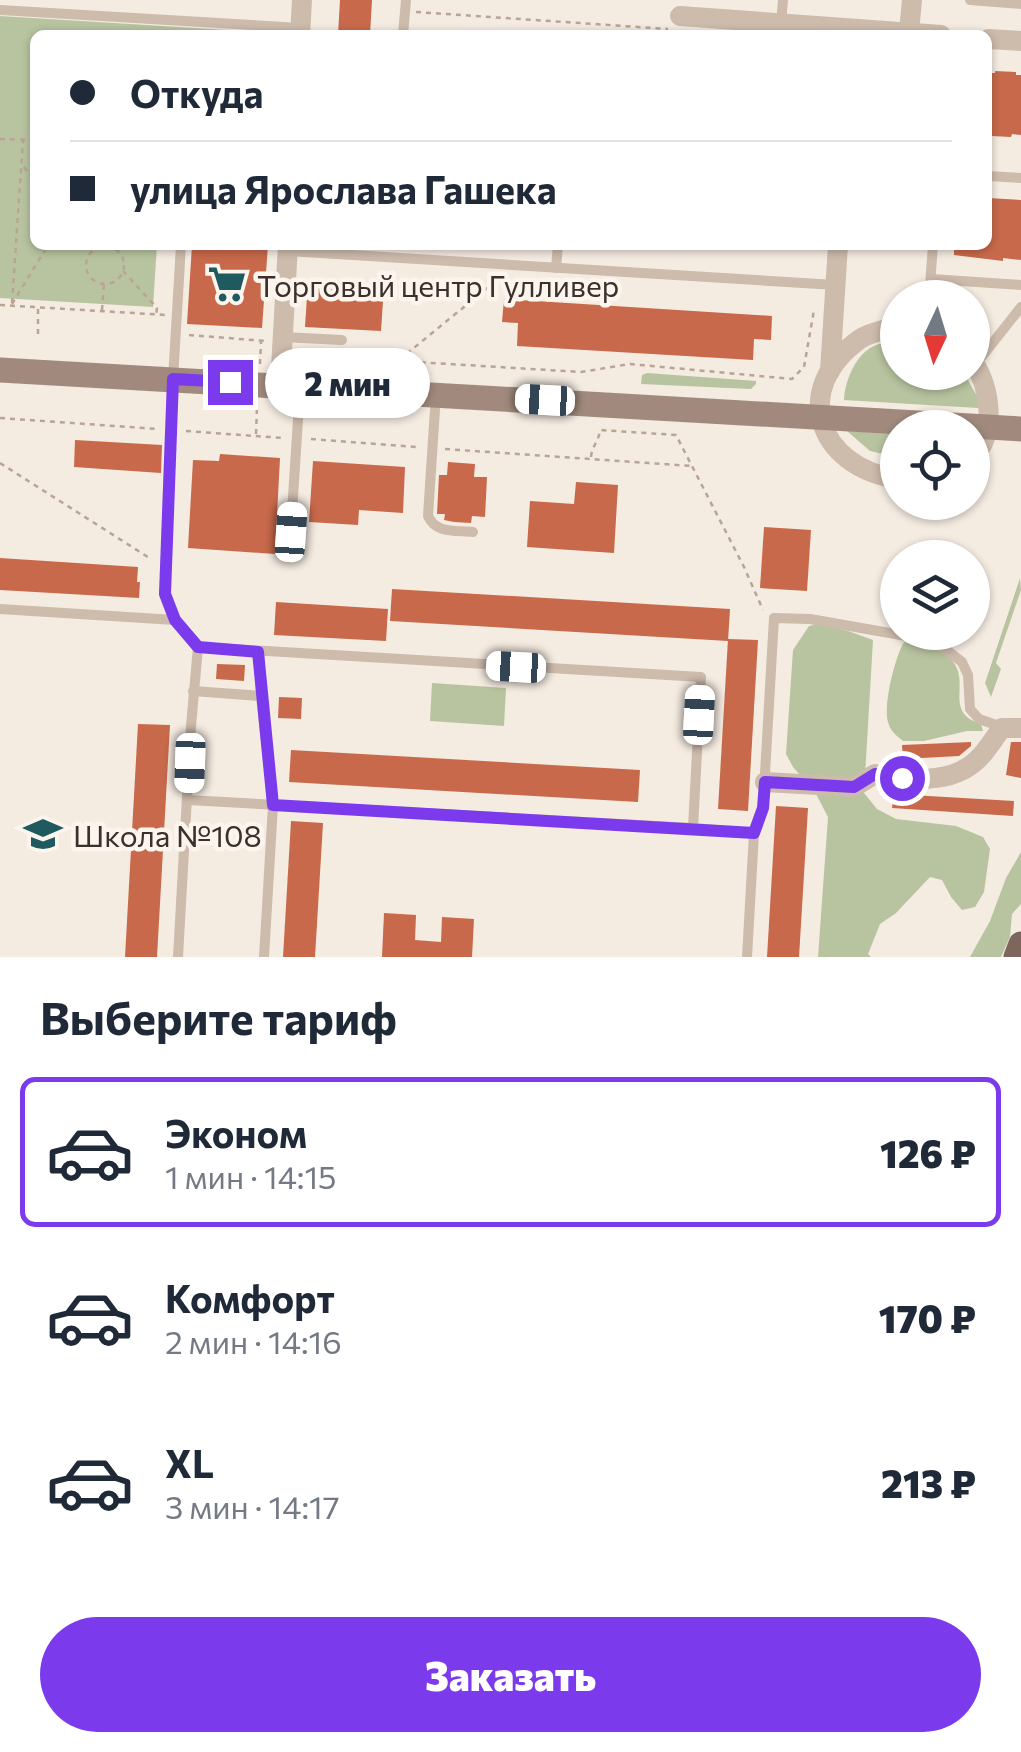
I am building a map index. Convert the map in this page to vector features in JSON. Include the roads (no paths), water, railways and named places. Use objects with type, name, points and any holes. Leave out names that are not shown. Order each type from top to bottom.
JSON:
[{"type":"main road","points":[[0,370],[880,420]]},
{"type":"main road","points":[[990,427],[1021,429]]},
{"type":"main road","points":[[1016,957],[1021,944]]},
{"type":"street","points":[[300,30],[302,0]]},
{"type":"street","points":[[909,30],[912,0]]},
{"type":"street","points":[[679,23],[781,29]]},
{"type":"street","points":[[992,38],[1021,41]]},
{"type":"street","points":[[288,250],[282,344],[290,386]]},
{"type":"street","points":[[830,370],[827,285],[837,250]]},
{"type":"street","points":[[880,331],[864,336],[830,370],[824,381],[819,416],[832,444],[848,459],[880,476]]},
{"type":"street","points":[[765,782],[854,787],[875,774],[936,778],[976,762],[1012,728]]},
{"type":"lane","points":[[781,29],[783,0]]},
{"type":"lane","points":[[970,0],[1021,4]]},
{"type":"lane","points":[[0,10],[273,30]]},
{"type":"lane","points":[[992,176],[1021,178]]},
{"type":"lane","points":[[182,250],[165,594],[175,620],[198,647],[701,677],[693,828]]},
{"type":"lane","points":[[315,250],[827,285]]},
{"type":"lane","points":[[556,268],[558,250]]},
{"type":"lane","points":[[933,250],[930,279],[1021,285]]},
{"type":"lane","points":[[990,343],[1021,307]]},
{"type":"lane","points":[[282,344],[342,340]]},
{"type":"lane","points":[[290,386],[297,438],[290,544]]},
{"type":"lane","points":[[436,394],[428,516],[438,529],[473,532]]},
{"type":"lane","points":[[0,609],[175,620]]},
{"type":"lane","points":[[747,957],[754,833],[763,808],[774,618],[810,619],[935,641],[962,662],[968,675],[970,708],[979,719],[1012,728]]},
{"type":"lane","points":[[178,957],[198,647]]},
{"type":"lane","points":[[258,652],[273,805],[264,957]]},
{"type":"lane","points":[[193,691],[262,696]]},
{"type":"lane","points":[[188,800],[754,833]]},
{"type":"place","name":"Торговый центр Гулливер","points":[[227,284]]},
{"type":"place","name":"Школа №108","points":[[43,834]]}]
